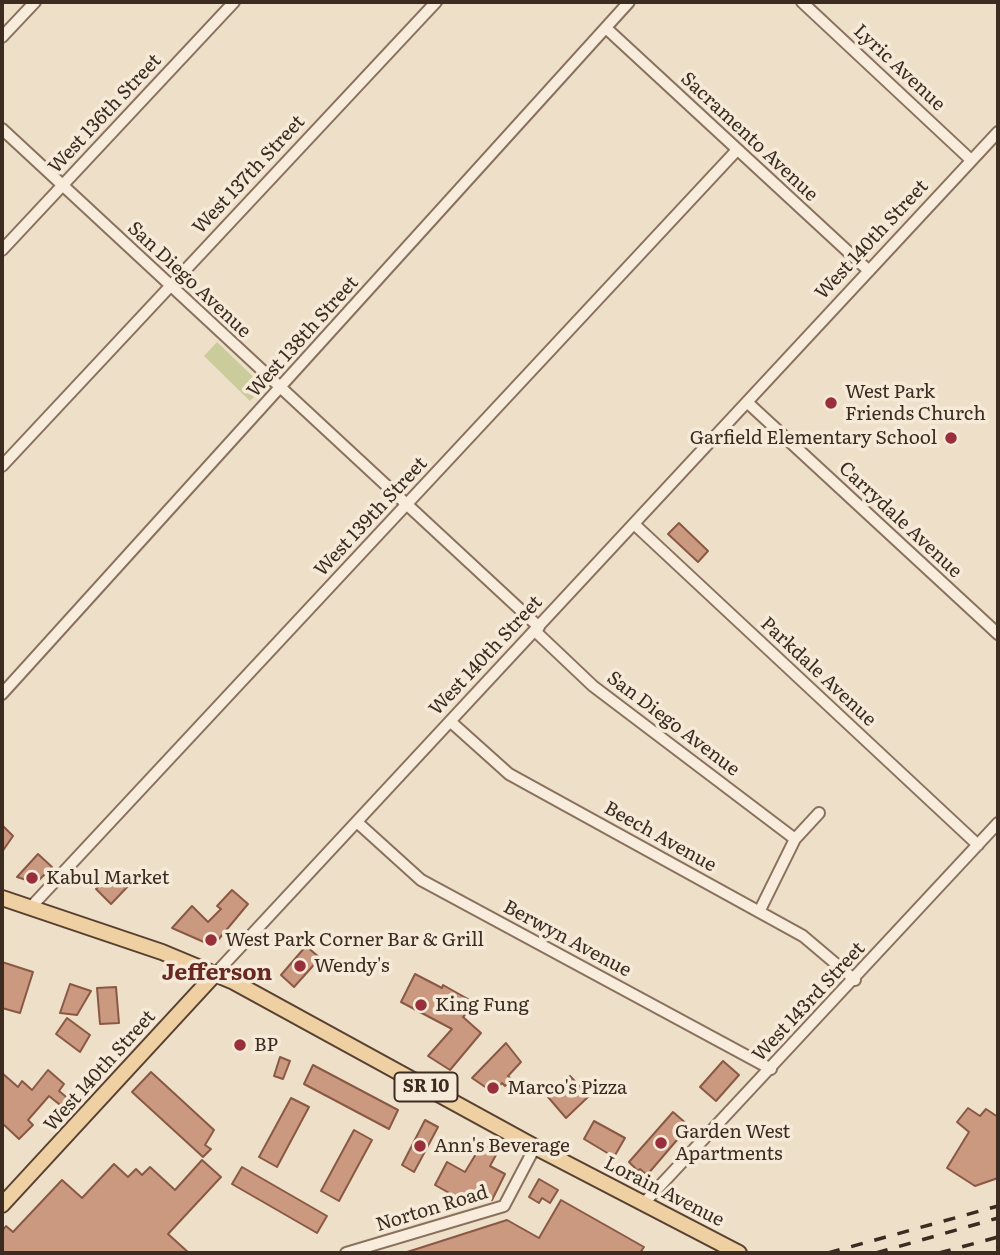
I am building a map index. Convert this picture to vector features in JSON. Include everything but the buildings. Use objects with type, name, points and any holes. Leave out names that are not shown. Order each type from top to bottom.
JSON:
[{"type":"main road","name":"Lorain Avenue","points":[[2,898],[216,973],[535,1147],[739,1253]]},
{"type":"main road","name":"West 140th Street","points":[[2,1205],[216,973]]},
{"type":"street","points":[[2,37],[35,2]]},
{"type":"street","name":"West 136th Street","points":[[2,250],[234,2]]},
{"type":"street","name":"West 137th Street","points":[[2,466],[436,2]]},
{"type":"street","name":"West 138th Street","points":[[2,694],[629,2]]},
{"type":"street","name":"Lyric Avenue","points":[[802,2],[971,160]]},
{"type":"street","name":"Sacramento Avenue","points":[[606,28],[869,271]]},
{"type":"street","name":"San Diego Avenue","points":[[2,129],[406,505],[593,686],[795,839]]},
{"type":"street","name":"West 140th Street","points":[[216,973],[998,132]]},
{"type":"street","name":"West 139th Street","points":[[30,908],[737,150]]},
{"type":"street","name":"Carrydale Avenue","points":[[748,403],[998,634]]},
{"type":"street","name":"Parkdale Avenue","points":[[634,524],[978,845]]},
{"type":"street","name":"Beech Avenue","points":[[451,722],[509,774],[803,936],[855,980]]},
{"type":"street","points":[[760,912],[795,839],[819,813]]},
{"type":"street","name":"Berwyn Avenue","points":[[358,823],[421,880],[771,1069]]},
{"type":"street","name":"West 143rd Street","points":[[644,1203],[855,980],[998,823]]},
{"type":"street","name":"Norton Road","points":[[346,1253],[504,1206],[535,1147]]},
{"type":"green space","points":[[217,342],[264,387],[250,401],[204,356]]},
{"type":"railway","points":[[828,1253],[998,1206]]},
{"type":"railway","points":[[876,1253],[998,1218]]},
{"type":"railway","points":[[939,1253],[998,1237]]},
{"type":"place","name":"West Park Friends Church","points":[[831,403]]},
{"type":"place","name":"Garfield Elementary School","points":[[951,438]]},
{"type":"place","name":"Kabul Market","points":[[32,878]]},
{"type":"place","name":"West Park Corner Bar & Grill","points":[[211,940]]},
{"type":"place","name":"Wendy's","points":[[300,966]]},
{"type":"place","name":"King Fung","points":[[421,1005]]},
{"type":"place","name":"BP","points":[[240,1045]]},
{"type":"place","name":"Marco's Pizza","points":[[493,1088]]},
{"type":"place","name":"Garden West Apartments","points":[[661,1143]]},
{"type":"place","name":"Ann's Beverage","points":[[420,1146]]},
{"type":"district","name":"Jefferson","points":[[217,973]]}]
